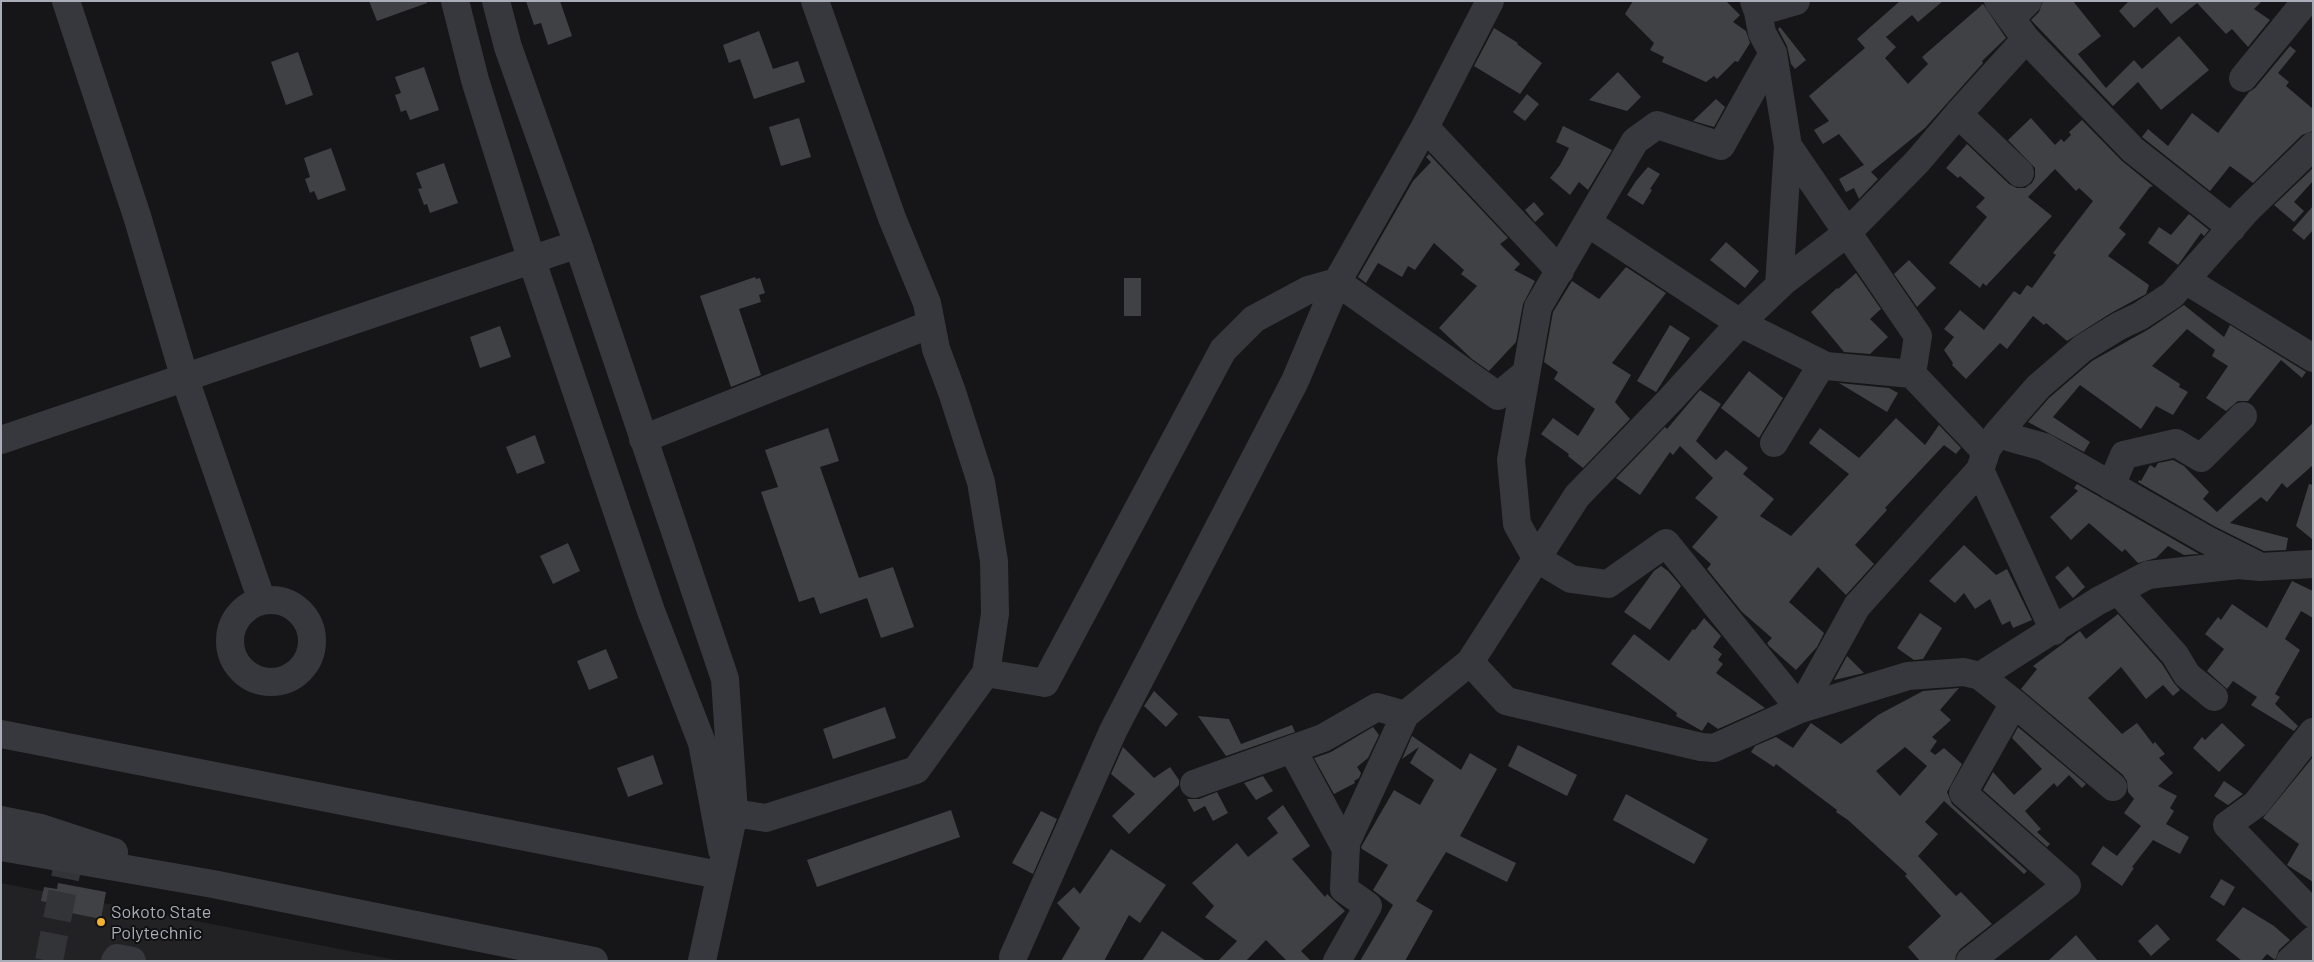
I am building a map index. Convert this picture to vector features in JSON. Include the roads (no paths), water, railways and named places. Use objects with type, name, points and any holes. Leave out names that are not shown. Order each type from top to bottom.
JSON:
[{"type":"street","points":[[66,1],[138,216],[185,378],[262,602]]},
{"type":"street","points":[[455,1],[475,80],[531,258],[651,611],[702,743],[722,867]]},
{"type":"street","points":[[496,1],[508,48],[578,244],[725,679],[734,814],[702,961]]},
{"type":"street","points":[[734,814],[766,818],[916,770],[986,673],[995,614],[994,561],[981,482],[936,349],[927,303],[892,218],[815,1]]},
{"type":"street","points":[[1013,957],[1113,731],[1295,381],[1337,282],[1425,127],[1490,1]]},
{"type":"street","points":[[1779,286],[1788,146],[1773,53],[1762,33],[1756,6],[1796,1]]},
{"type":"street","points":[[2243,78],[2306,1]]},
{"type":"street","points":[[1336,961],[1368,906],[1344,889],[1346,843],[1405,715],[1470,662],[1577,496],[1671,399],[1740,323],[1779,286],[1847,233],[1917,162],[1958,114],[2016,15],[2133,150],[2232,228]]},
{"type":"street","points":[[1773,53],[1721,146],[1657,125],[1635,141],[1538,307],[1511,460],[1517,524],[1536,558],[1571,579],[1608,584],[1666,543],[1800,709]]},
{"type":"street","points":[[1958,114],[2020,173]]},
{"type":"street","points":[[1425,127],[1560,270]]},
{"type":"street","points":[[1788,146],[1918,336],[1912,374]]},
{"type":"street","points":[[1800,709],[1857,606],[1987,452],[2038,387],[2082,348],[2140,316],[2172,295],[2187,281],[2247,210],[2313,146]]},
{"type":"street","points":[[1588,223],[1740,323],[1822,364],[1912,374],[1987,452],[2054,631]]},
{"type":"street","points":[[1,440],[531,258],[578,244]]},
{"type":"street","points":[[2187,281],[2313,358]]},
{"type":"street","points":[[986,673],[1045,683],[1224,350],[1254,319],[1308,290],[1337,282]]},
{"type":"street","points":[[1337,282],[1498,396],[1526,373]]},
{"type":"street","points":[[643,438],[931,324]]},
{"type":"street","points":[[1774,443],[1822,364]]},
{"type":"street","points":[[2111,486],[2124,455],[2176,443],[2201,458],[2243,416]]},
{"type":"street","points":[[1987,452],[2044,447],[2207,540],[2260,567]]},
{"type":"street","points":[[1980,676],[2054,631],[2098,601],[2148,575],[2238,565],[2260,567],[2313,564]]},
{"type":"street","points":[[2118,591],[2174,655],[2188,675],[2214,697]]},
{"type":"street","points":[[1470,662],[1506,701],[1701,747],[1714,748],[1725,745],[1800,709],[1908,676],[1964,672],[1980,676],[2113,786]]},
{"type":"street","points":[[1970,961],[2067,885],[1963,793],[2014,703]]},
{"type":"street","points":[[1194,784],[1323,738],[1377,707],[1405,715]]},
{"type":"street","points":[[2313,732],[2256,804],[2227,825],[2313,914]]},
{"type":"street","points":[[1,734],[722,867]]},
{"type":"street","points":[[1292,749],[1346,849]]},
{"type":"street","points":[[1,820],[41,828],[213,884]]},
{"type":"street","points":[[1,847],[213,884],[594,961]]},
{"type":"street","points":[[2290,961],[2313,940]]},
{"type":"street","points":[[115,961],[118,958],[132,961]]},
{"type":"tunnel","points":[[49,961],[69,858]]},
{"type":"place","name":"Sokoto State Polytechnic","points":[[101,922]]}]
